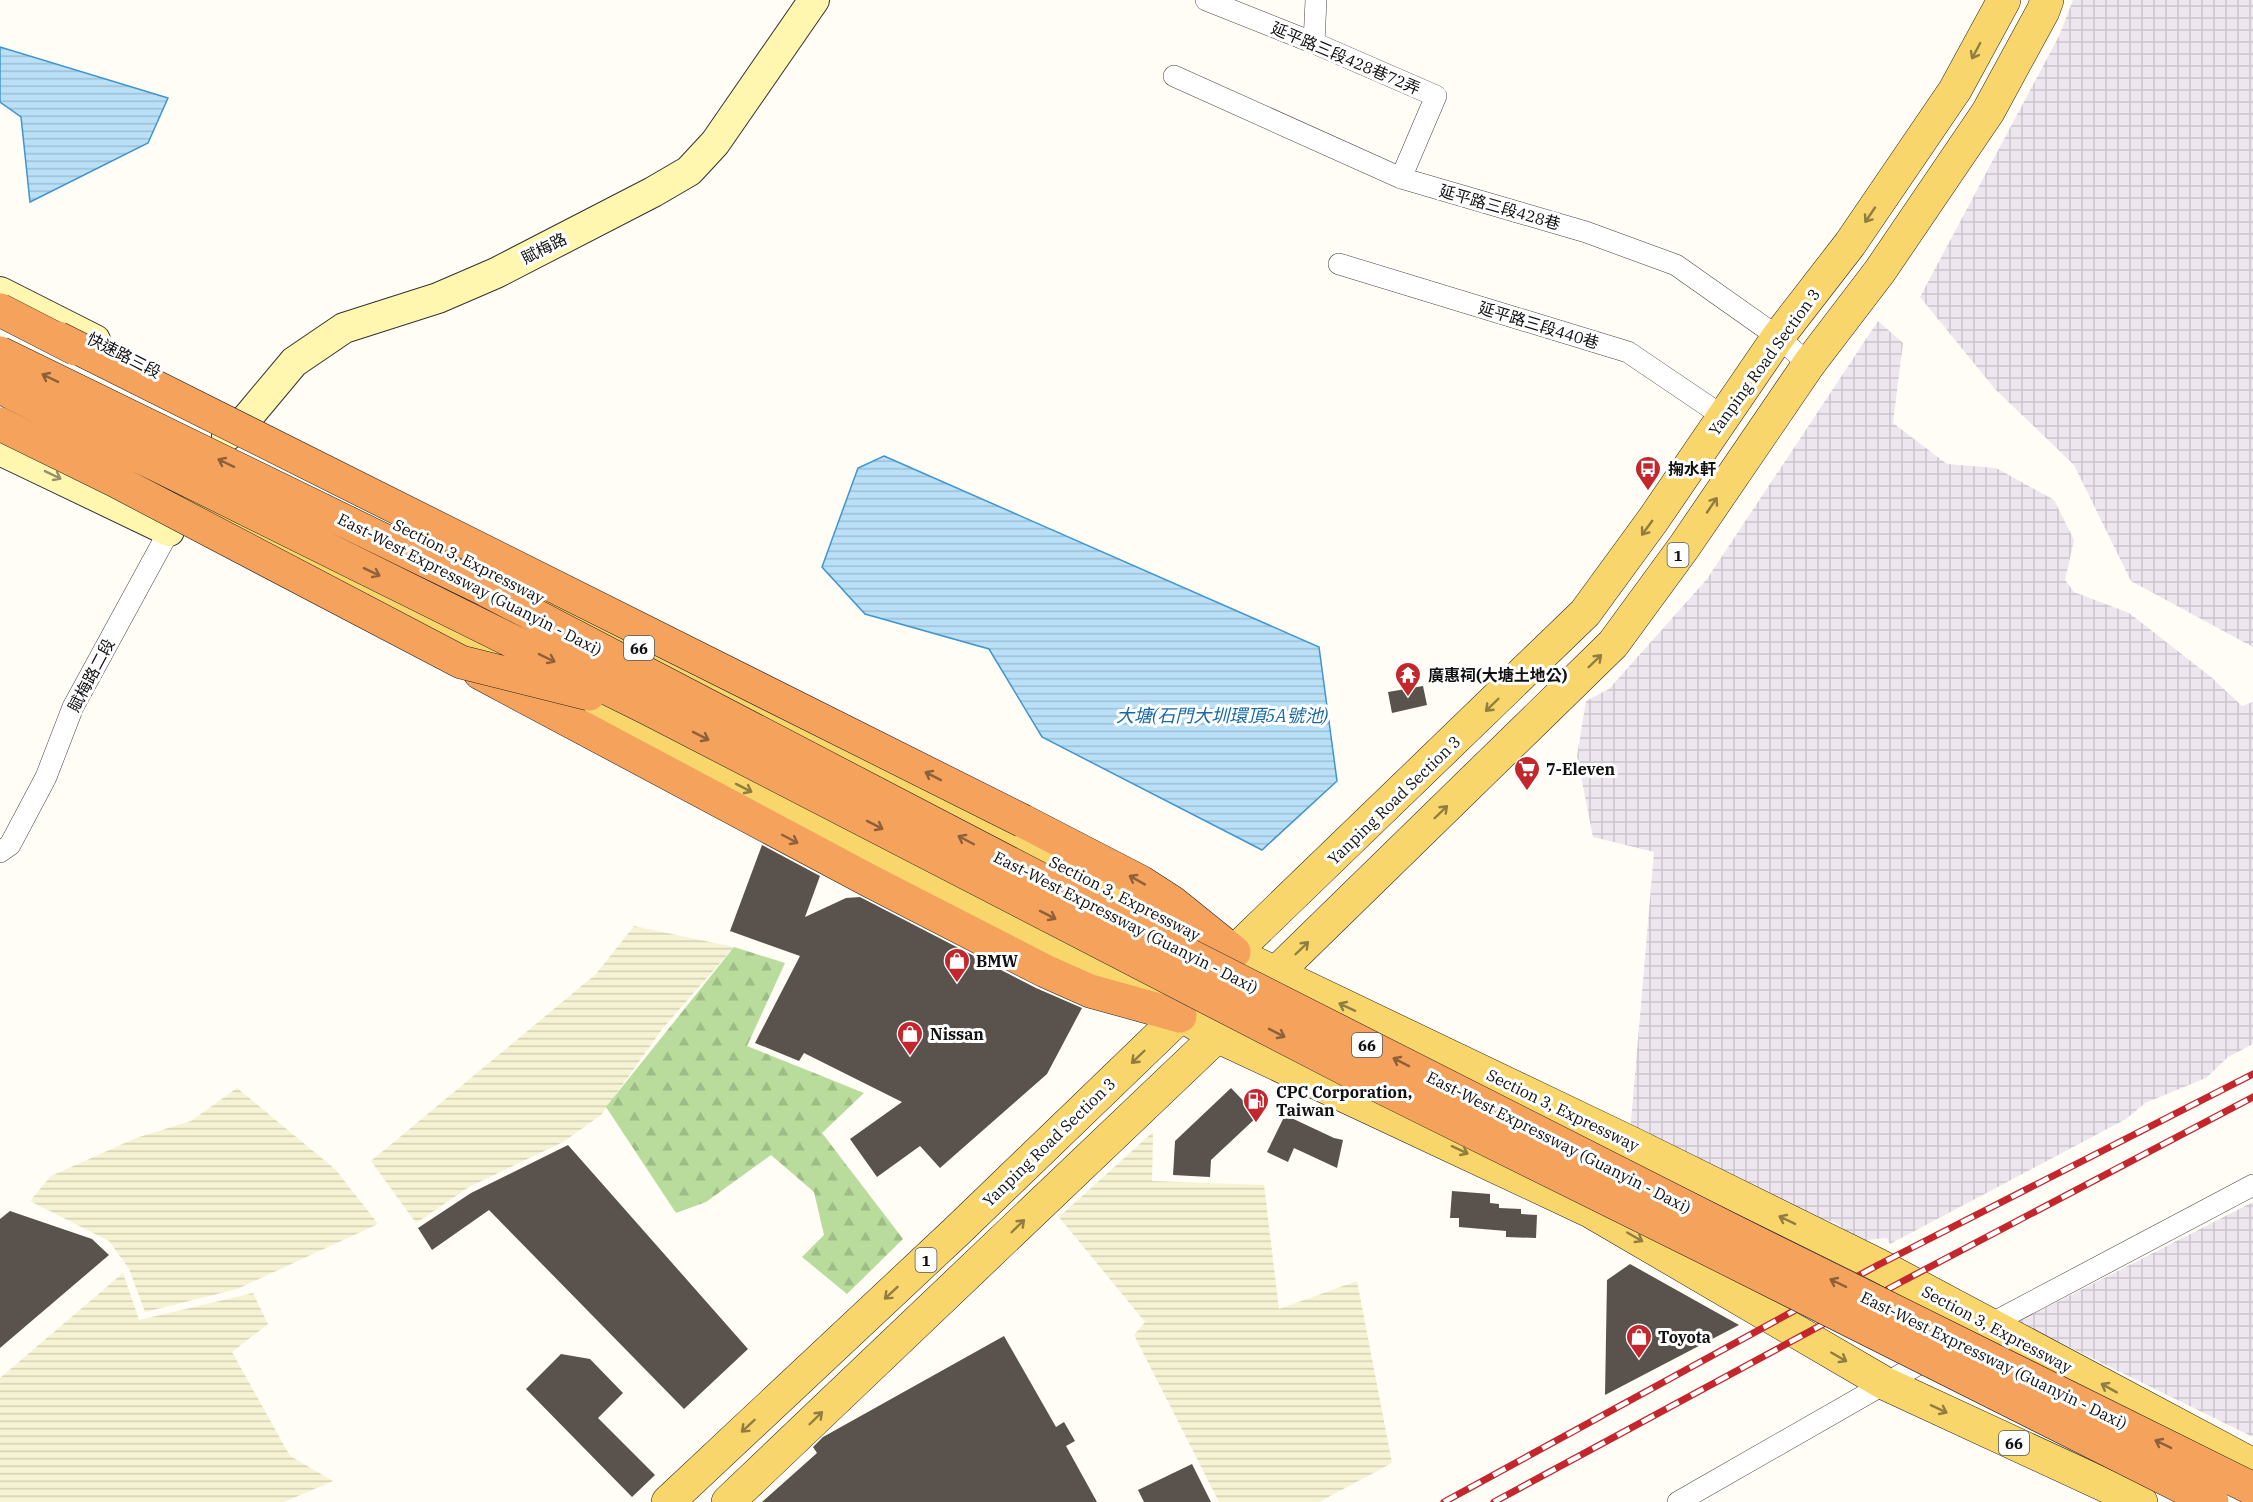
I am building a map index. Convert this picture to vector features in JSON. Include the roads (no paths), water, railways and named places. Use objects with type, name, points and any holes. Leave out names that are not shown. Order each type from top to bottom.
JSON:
[{"type":"highway","points":[[0,310],[1142,882],[1172,902],[1234,952]]},
{"type":"highway","points":[[58,338],[486,590]]},
{"type":"highway","name":"East-West Expressway (Guanyin - Daxi)","points":[[0,353],[486,590],[1088,904],[1729,1228],[2253,1489]]},
{"type":"highway","name":"East-West Expressway (Guanyin - Daxi)","points":[[0,387],[649,709],[1363,1078],[2214,1502]]},
{"type":"highway","points":[[0,424],[114,480],[461,662],[870,881],[1045,971],[1090,991],[1180,1016]]},
{"type":"highway","points":[[461,662],[649,709]]},
{"type":"main road","name":"Yanping Road Section 3","points":[[668,1502],[957,1231],[1180,1016],[1234,952],[1586,613],[1778,337],[1850,244],[1955,90],[2004,0]]},
{"type":"main road","name":"1","points":[[728,1502],[1217,1036],[1276,973],[1613,644],[1684,547],[1809,364],[1880,271],[1988,112],[2047,0]]},
{"type":"main road","name":"Section 3, Expressway","points":[[0,326],[237,427],[1197,935],[1642,1148],[1989,1323],[2253,1465]]},
{"type":"main road","name":"66","points":[[0,408],[186,499],[1217,1036],[1590,1211],[1886,1384],[2141,1502]]},
{"type":"main road","points":[[957,1231],[981,1260]]},
{"type":"main road","points":[[725,1448],[752,1478]]},
{"type":"street","name":"賦梅路","points":[[237,427],[294,362],[344,328],[438,298],[496,273],[689,171],[715,143],[814,0]]},
{"type":"street","name":"延平路三段428巷72弄","points":[[1206,0],[1314,43],[1436,96],[1401,178]]},
{"type":"street","points":[[1314,43],[1316,0]]},
{"type":"street","name":"延平路三段428巷","points":[[1174,76],[1401,178],[1586,232],[1676,265],[1778,337],[1809,364]]},
{"type":"street","name":"延平路三段440巷","points":[[1339,264],[1628,352],[1724,417]]},
{"type":"street","name":"快速路三段","points":[[0,292],[237,427]]},
{"type":"street","points":[[0,450],[169,531]]},
{"type":"street","name":"賦梅路二段","points":[[0,852],[10,845],[46,777],[73,707],[186,499]]},
{"type":"street","points":[[1419,1130],[1464,1063]]},
{"type":"street","points":[[1678,1502],[1989,1323],[2253,1185]]},
{"type":"street","points":[[2200,1438],[2214,1502]]},
{"type":"water","points":[[0,47],[168,98],[148,143],[30,202],[21,117],[0,102]]},
{"type":"water","name":"大塘(石門大圳環頂5A號池)","points":[[884,456],[1319,647],[1337,781],[1262,850],[1042,737],[989,649],[865,614],[822,567],[858,468]]},
{"type":"railway","points":[[1444,1502],[1878,1265],[2253,1074]]},
{"type":"railway","points":[[1494,1502],[1905,1280],[2253,1097]]},
{"type":"place","name":"掬水軒","points":[[1648,492]]},
{"type":"place","name":"廣惠祠(大塘土地公)","points":[[1408,698]]},
{"type":"place","name":"7-Eleven","points":[[1527,792]]},
{"type":"place","name":"BMW","points":[[957,984]]},
{"type":"place","name":"Nissan","points":[[910,1057]]},
{"type":"place","name":"CPC Corporation, Taiwan","points":[[1256,1124]]},
{"type":"place","name":"Toyota","points":[[1639,1360]]}]
